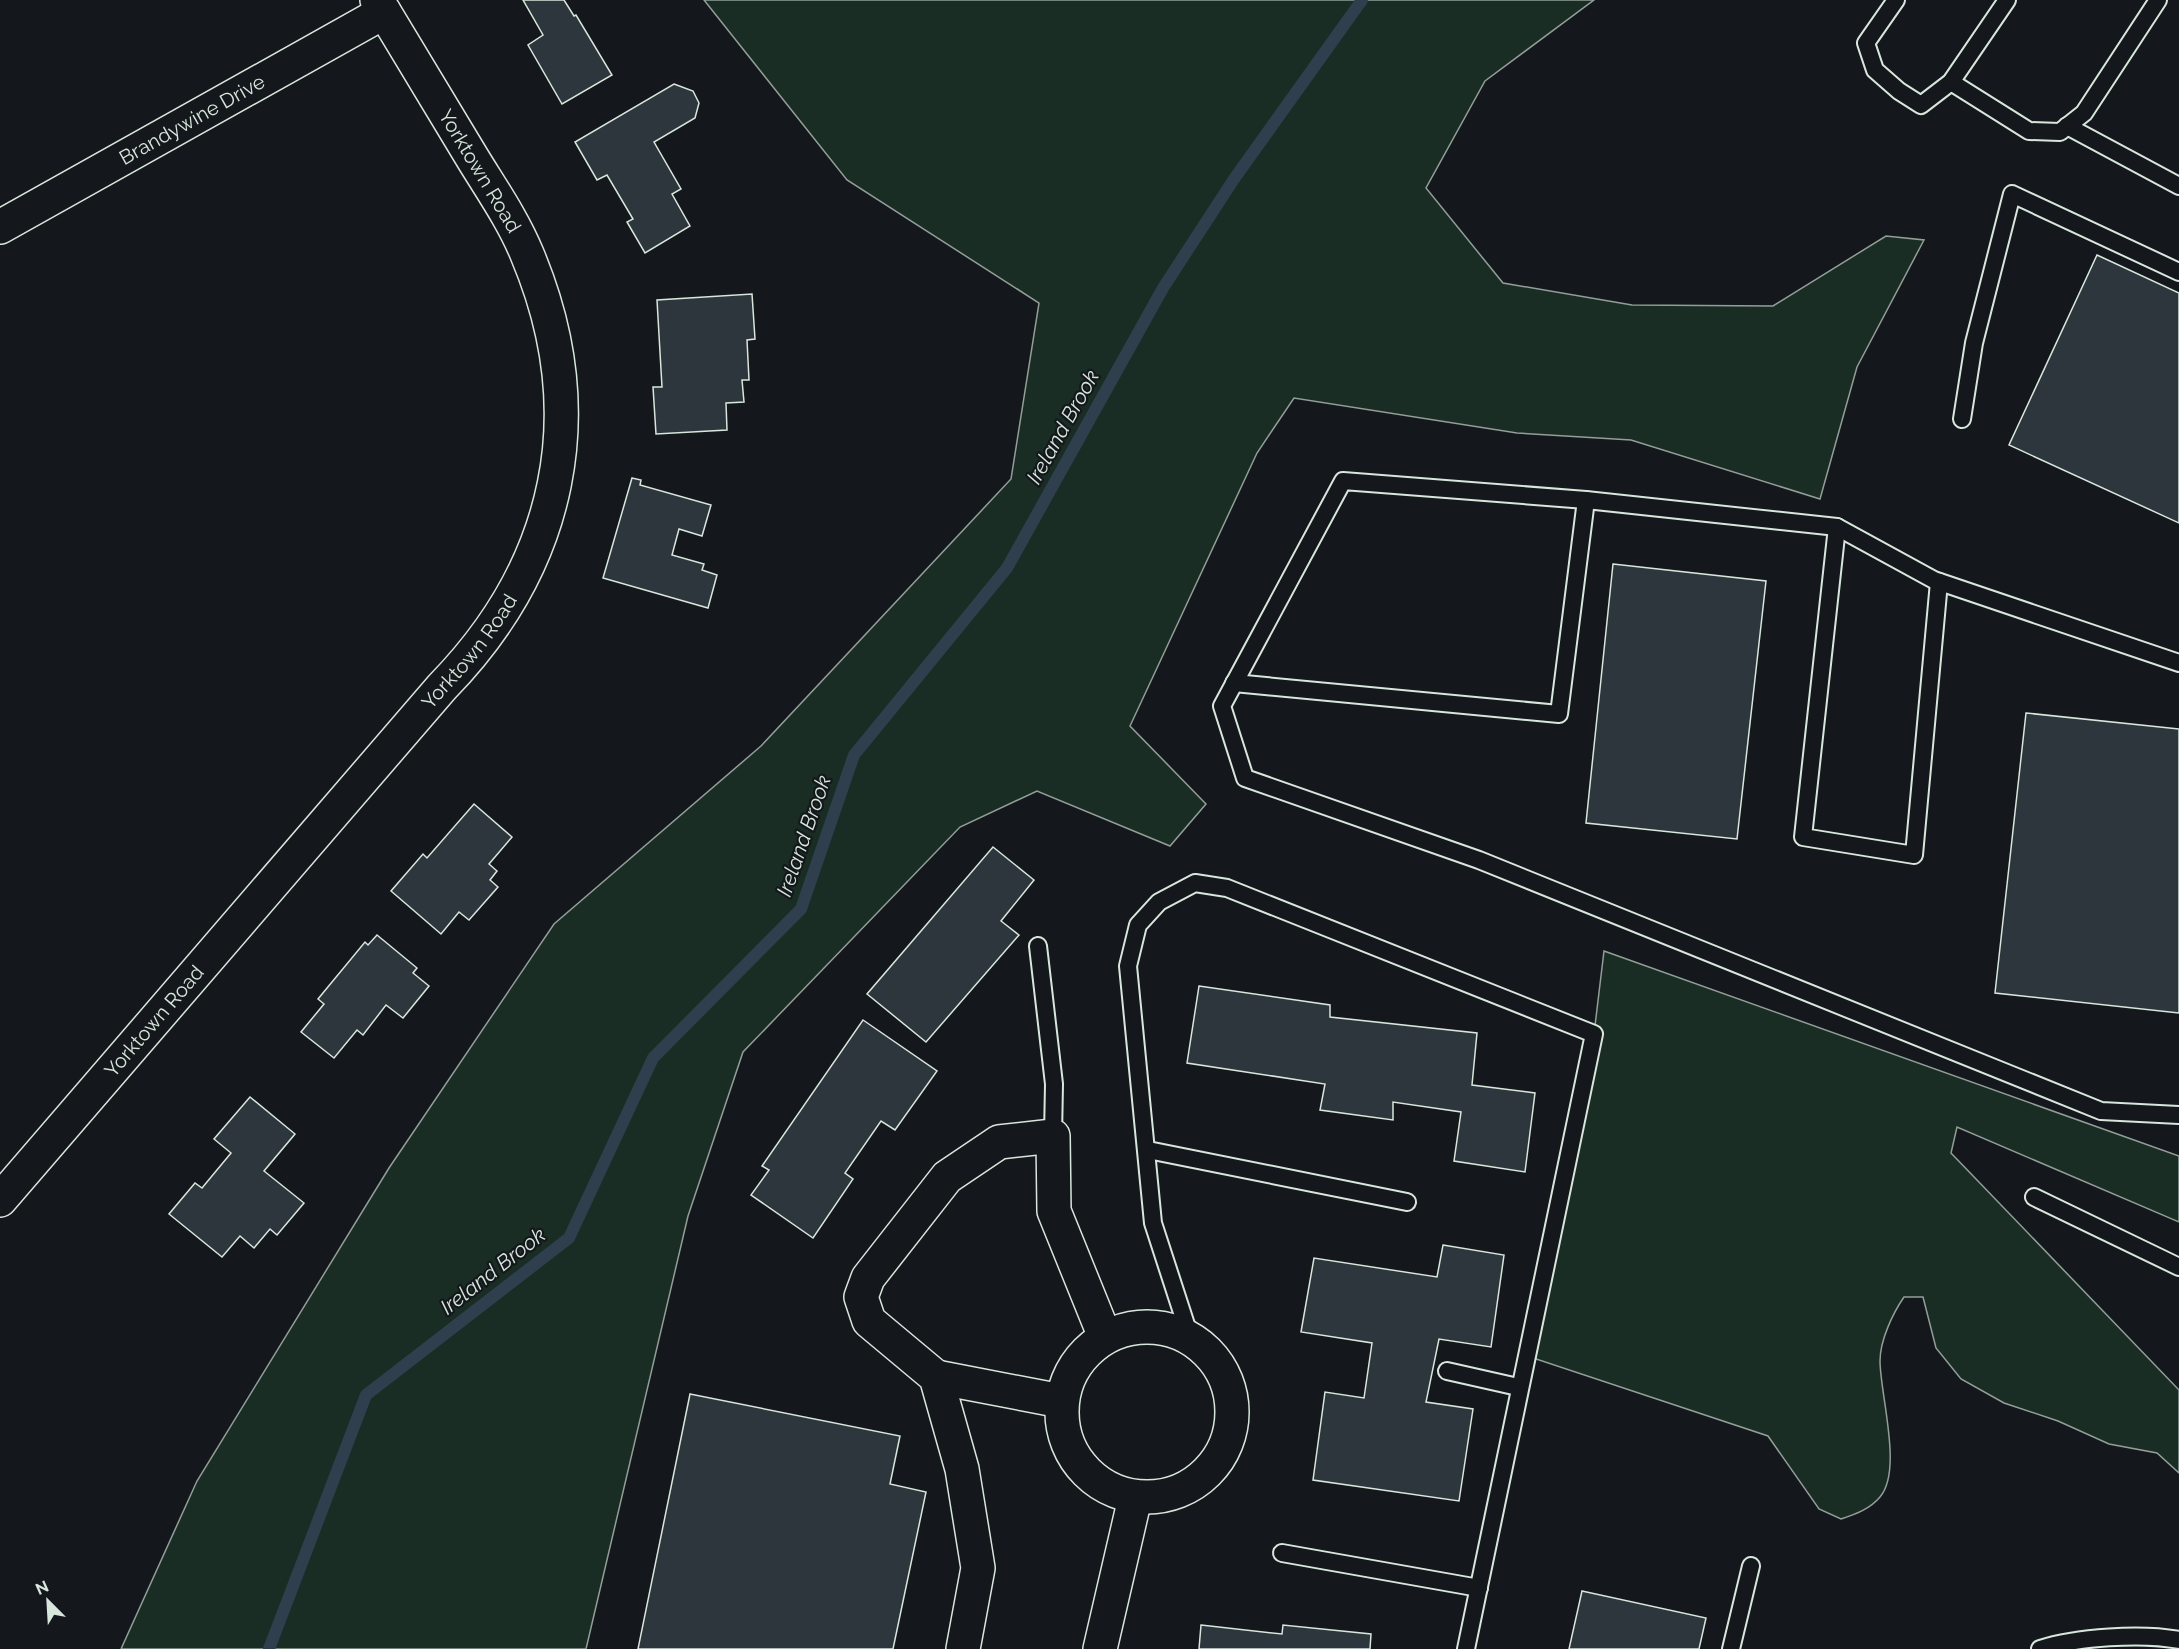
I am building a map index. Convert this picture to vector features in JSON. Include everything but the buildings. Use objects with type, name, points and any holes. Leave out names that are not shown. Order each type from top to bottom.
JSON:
[{"type":"street","name":"Brandywine Drive","points":[[0,227],[380,6]]},
{"type":"street","name":"Yorktown Road","points":[[2,1193],[476,651],[515,594],[532,559],[545,521],[559,454],[562,404],[559,365],[541,288],[513,225],[380,6]]},
{"type":"street","points":[[1061,1401],[936,1377],[869,1321],[861,1297],[868,1278],[947,1177],[999,1142],[1053,1136],[1054,1211],[1105,1337]]},
{"type":"street","points":[[1162,1327],[1190,1337],[1212,1356],[1227,1381],[1234,1411],[1229,1440],[1215,1466],[1193,1485],[1165,1497],[1135,1498],[1110,1490],[1087,1475],[1071,1454],[1062,1428],[1061,1401],[1069,1376],[1084,1354],[1105,1337],[1133,1328],[1162,1327]]},
{"type":"street","points":[[936,1377],[962,1469],[978,1568],[963,1649]]},
{"type":"street","points":[[1100,1649],[1135,1498]]},
{"type":"lane","points":[[1896,0],[1866,43],[1875,70],[1899,91],[1921,105],[1951,82],[2007,0]]},
{"type":"lane","points":[[1951,82],[2030,131],[2060,132],[2084,113],[2158,0]]},
{"type":"lane","points":[[2067,126],[2179,186]]},
{"type":"lane","points":[[1962,419],[1974,343],[2012,194],[2179,272]]},
{"type":"lane","points":[[2179,663],[1939,582],[1837,527],[1586,500],[1343,481],[1222,706],[1245,778],[1479,860],[2101,1112],[2179,1115]]},
{"type":"lane","points":[[1234,683],[1559,714],[1586,500]]},
{"type":"lane","points":[[1837,527],[1803,837],[1914,855],[1939,582]]},
{"type":"lane","points":[[1190,1337],[1153,1223],[1148,1150],[1128,966],[1138,925],[1159,902],[1195,883],[1227,888],[1594,1034],[1518,1387],[1466,1649]]},
{"type":"lane","points":[[1038,946],[1054,1084],[1053,1136]]},
{"type":"lane","points":[[1148,1150],[1407,1202]]},
{"type":"lane","points":[[2034,1197],[2179,1267]]},
{"type":"lane","points":[[1447,1371],[1518,1387]]},
{"type":"lane","points":[[1282,1553],[1479,1588]]},
{"type":"lane","points":[[1731,1649],[1751,1566]]},
{"type":"lane","points":[[2040,1649],[2061,1642],[2113,1643],[2179,1640]]},
{"type":"green space","points":[[704,0],[1594,0],[1485,81],[1426,188],[1503,283],[1632,305],[1773,306],[1886,236],[1924,240],[1857,367],[1820,499],[1631,440],[1517,433],[1294,398],[1257,453],[1130,726],[1206,804],[1170,846],[1037,791],[960,827],[743,1052],[688,1216],[586,1649],[121,1649],[197,1481],[389,1168],[554,924],[761,746],[1011,479],[1039,303],[847,180]]},
{"type":"green space","points":[[1604,951],[2179,1156],[2179,1222],[1957,1127],[1951,1153],[2179,1390],[2179,1473],[2157,1453],[2109,1444],[2058,1421],[2004,1403],[1961,1379],[1936,1348],[1923,1297],[1904,1297],[1882,1344],[1881,1375],[1890,1451],[1887,1485],[1872,1505],[1841,1519],[1819,1509],[1768,1436],[1524,1355],[1594,1034]]},
{"type":"waterway","name":"Ireland Brook","points":[[269,1649],[366,1395],[569,1238],[653,1058],[801,909],[854,755],[1007,568],[1163,288],[1234,179],[1362,0]]}]
